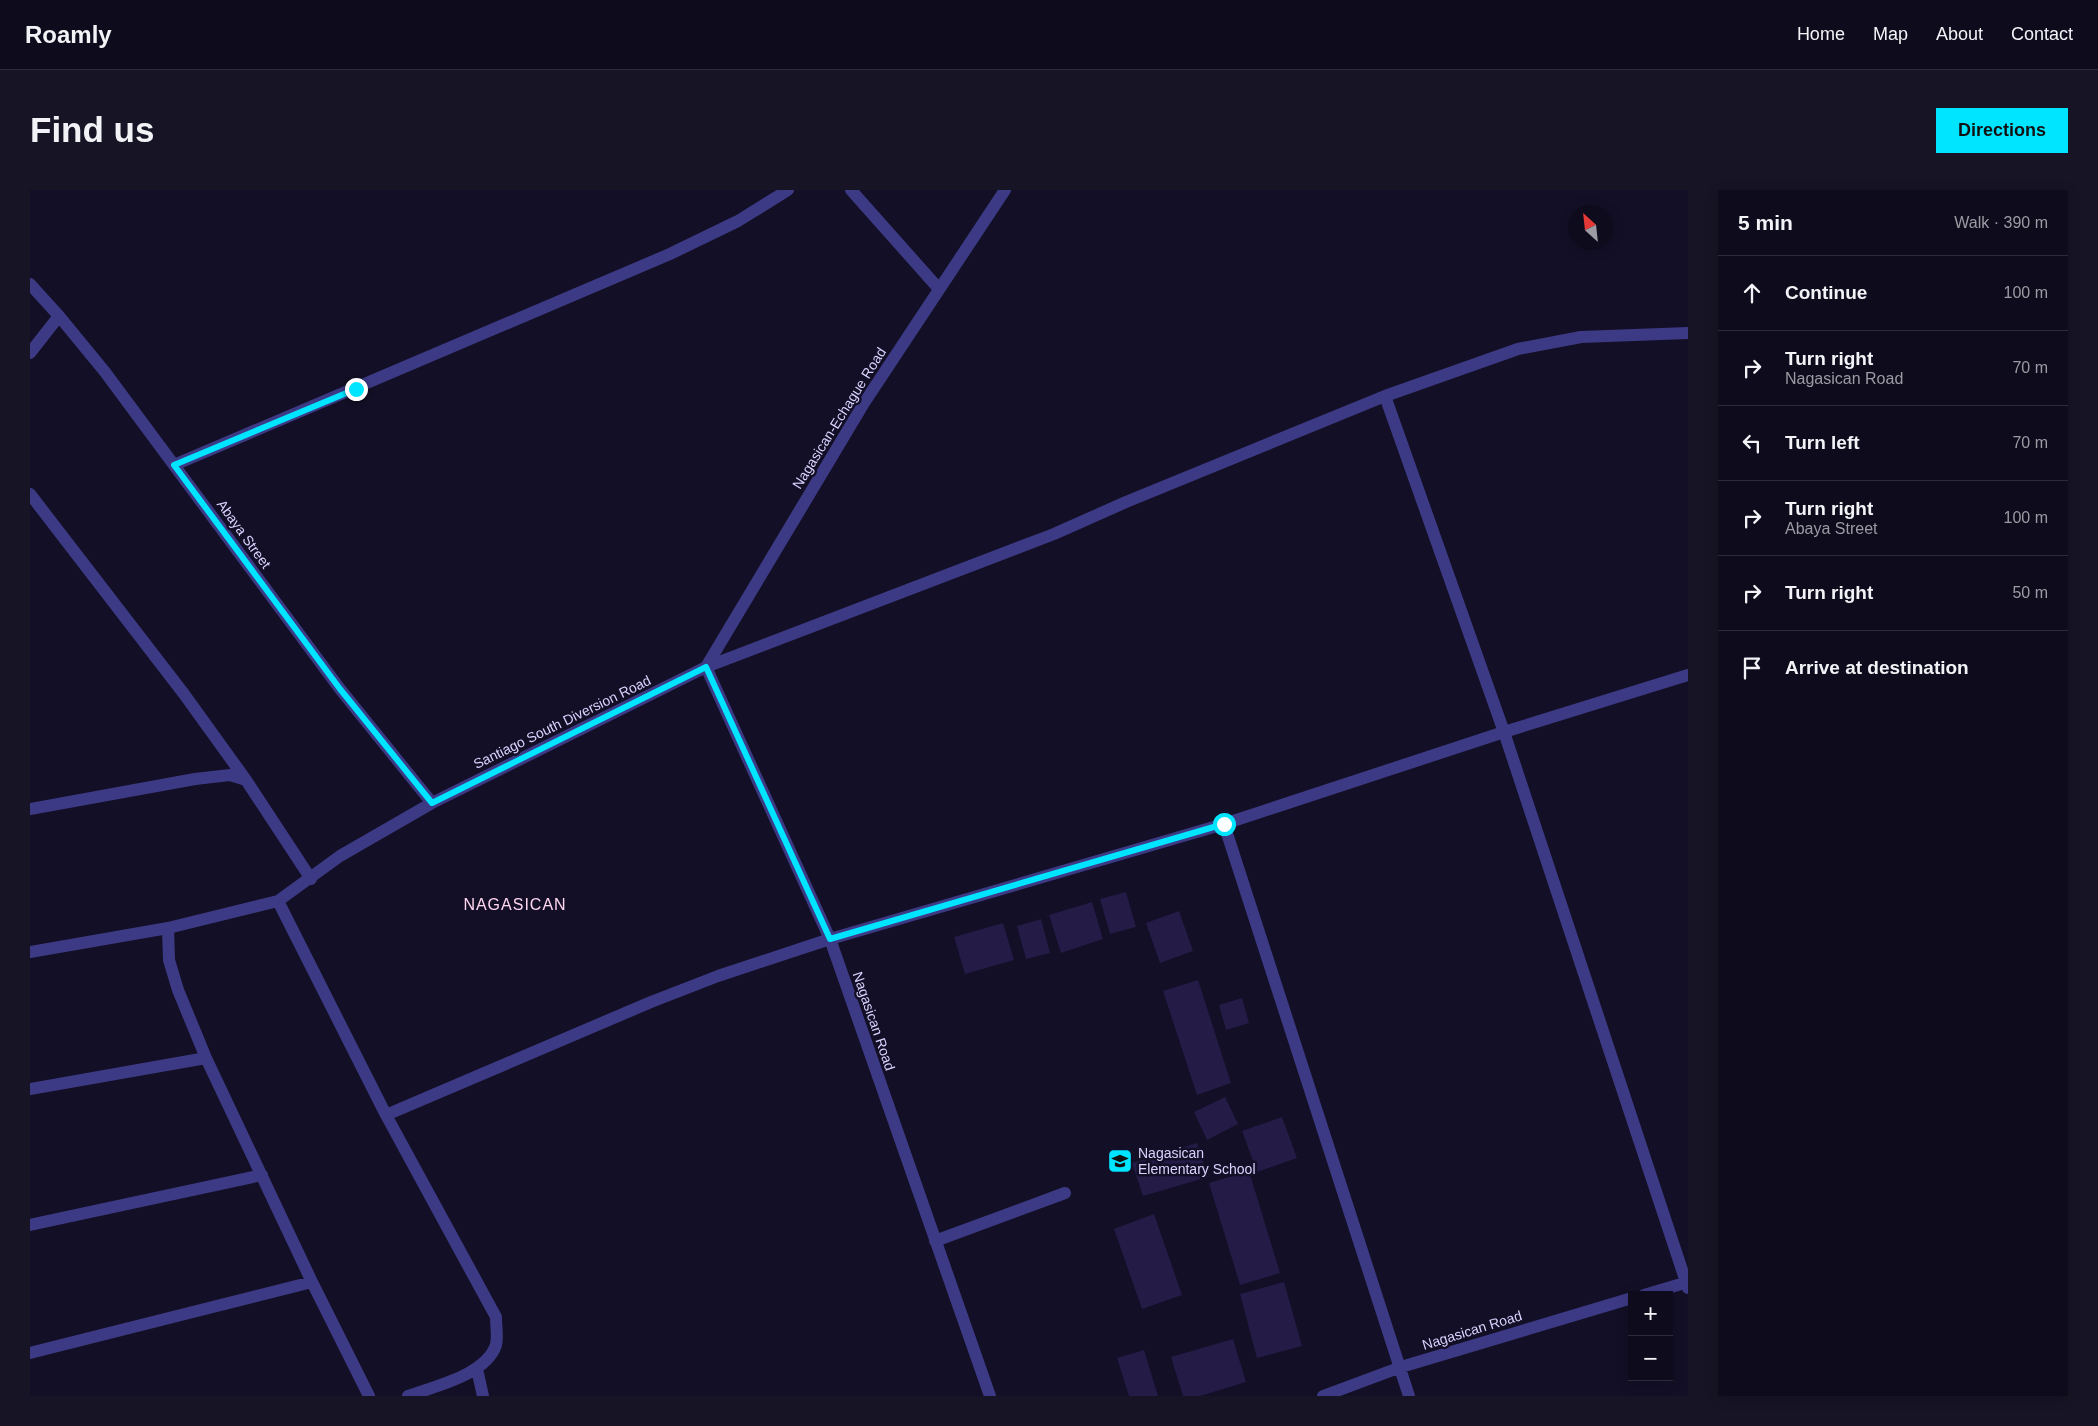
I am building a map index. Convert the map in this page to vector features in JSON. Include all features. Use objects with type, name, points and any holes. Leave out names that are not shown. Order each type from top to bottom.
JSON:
[{"type":"street","points":[[174,465],[670,254],[738,221],[788,190]]},
{"type":"street","points":[[851,190],[939,289]]},
{"type":"street","name":"Nagasican-Echague Road","points":[[706,667],[864,404],[1005,190]]},
{"type":"street","name":"Abaya Street","points":[[30,284],[105,372],[340,689],[432,803]]},
{"type":"street","points":[[30,353],[59,316]]},
{"type":"street","name":"Santiago South Diversion Road","points":[[30,952],[168,928],[278,901],[311,879],[340,856],[432,803],[706,667],[1054,534],[1126,502],[1385,396],[1518,349],[1581,337],[1688,333]]},
{"type":"street","points":[[1385,396],[1504,732],[1687,1284],[1660,1291]]},
{"type":"street","points":[[30,494],[184,694],[246,780],[311,879]]},
{"type":"street","name":"Nagasican Road","points":[[706,667],[830,939],[990,1396]]},
{"type":"street","points":[[386,1115],[651,1002],[718,976],[830,939],[1224,824],[1504,732],[1688,675]]},
{"type":"street","points":[[30,809],[195,779],[230,775],[246,780]]},
{"type":"street","points":[[1224,824],[1409,1396]]},
{"type":"street","points":[[278,901],[386,1115],[496,1317],[496,1344],[488,1360],[477,1369],[408,1396]]},
{"type":"street","points":[[168,928],[169,960],[173,975],[206,1058],[312,1282],[369,1396]]},
{"type":"street","points":[[30,1089],[206,1058]]},
{"type":"street","points":[[30,1225],[262,1175]]},
{"type":"street","points":[[935,1241],[1065,1193]]},
{"type":"street","points":[[30,1353],[312,1282]]},
{"type":"street","name":"Nagasican Road","points":[[1324,1396],[1401,1367],[1628,1299]]},
{"type":"street","points":[[477,1369],[484,1396]]},
{"type":"building","points":[[1126,892],[1136,927],[1110,934],[1100,899]]},
{"type":"building","points":[[1092,902],[1103,939],[1061,953],[1049,915]]},
{"type":"building","points":[[1179,911],[1193,951],[1160,963],[1146,923]]},
{"type":"building","points":[[1041,919],[1050,953],[1026,959],[1017,926]]},
{"type":"building","points":[[1003,923],[1014,960],[965,974],[954,937]]},
{"type":"building","points":[[1198,980],[1231,1083],[1197,1095],[1163,991]]},
{"type":"building","points":[[1242,998],[1249,1023],[1226,1030],[1219,1005]]},
{"type":"building","points":[[1225,1097],[1238,1124],[1207,1140],[1194,1112]]},
{"type":"building","points":[[1282,1117],[1297,1158],[1257,1172],[1242,1131]]},
{"type":"building","points":[[1197,1143],[1208,1177],[1143,1196],[1132,1163]]},
{"type":"building","points":[[1249,1171],[1280,1273],[1240,1285],[1209,1183]]},
{"type":"building","points":[[1154,1214],[1182,1295],[1142,1309],[1114,1229]]},
{"type":"building","points":[[1284,1282],[1302,1346],[1257,1358],[1240,1294]]},
{"type":"building","points":[[1233,1339],[1246,1382],[1200,1396],[1183,1396],[1171,1357]]},
{"type":"building","points":[[1144,1350],[1158,1396],[1129,1396],[1117,1358]]},
{"type":"place","name":"Nagasican Elementary School","points":[[1120,1161]]},
{"type":"district","name":"NAGASICAN","points":[[515,904]]},
{"type":"route","points":[[356,389],[174,465],[340,689],[432,803],[706,667],[830,939],[1224,824]]}]
